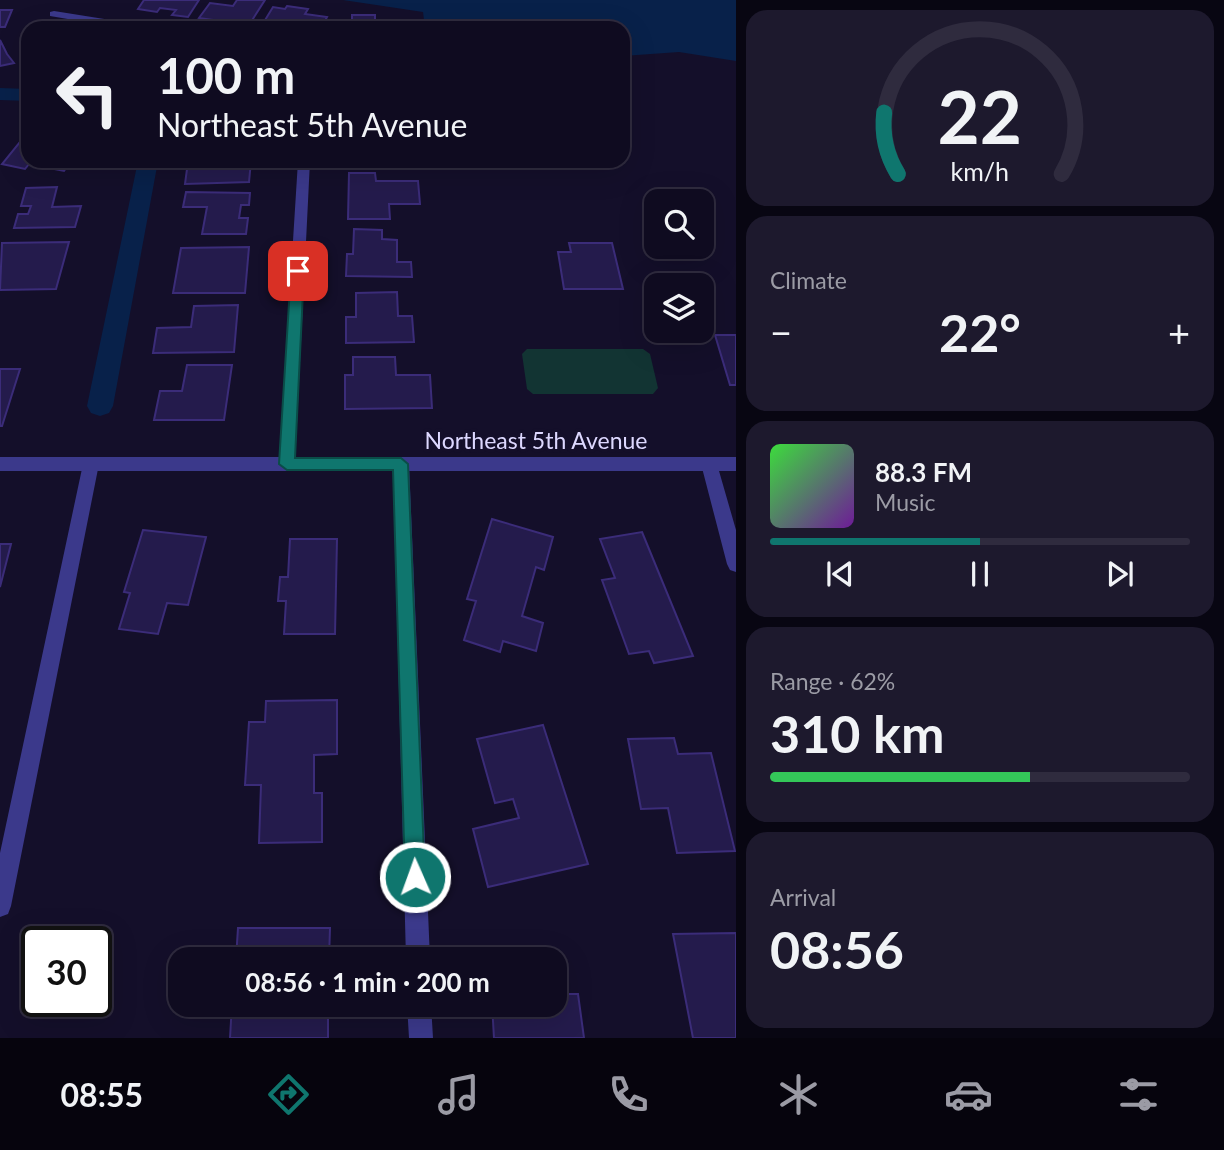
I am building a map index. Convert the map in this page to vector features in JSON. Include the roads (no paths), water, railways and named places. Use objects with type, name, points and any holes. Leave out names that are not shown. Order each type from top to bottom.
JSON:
[{"type":"street","points":[[54,14],[98,21]]},
{"type":"street","points":[[287,464],[304,168]]},
{"type":"street","name":"Northeast 5th Avenue","points":[[0,464],[736,464]]},
{"type":"street","points":[[0,905],[91,464]]},
{"type":"street","points":[[401,464],[418,947]]},
{"type":"street","points":[[709,464],[736,564]]},
{"type":"street","points":[[420,1017],[421,1038]]},
{"type":"water","points":[[343,0],[736,0],[736,61],[679,52],[630,56],[630,21],[424,21],[423,12]]},
{"type":"waterway","points":[[0,94],[21,95]]},
{"type":"waterway","points":[[100,406],[147,168]]}]
